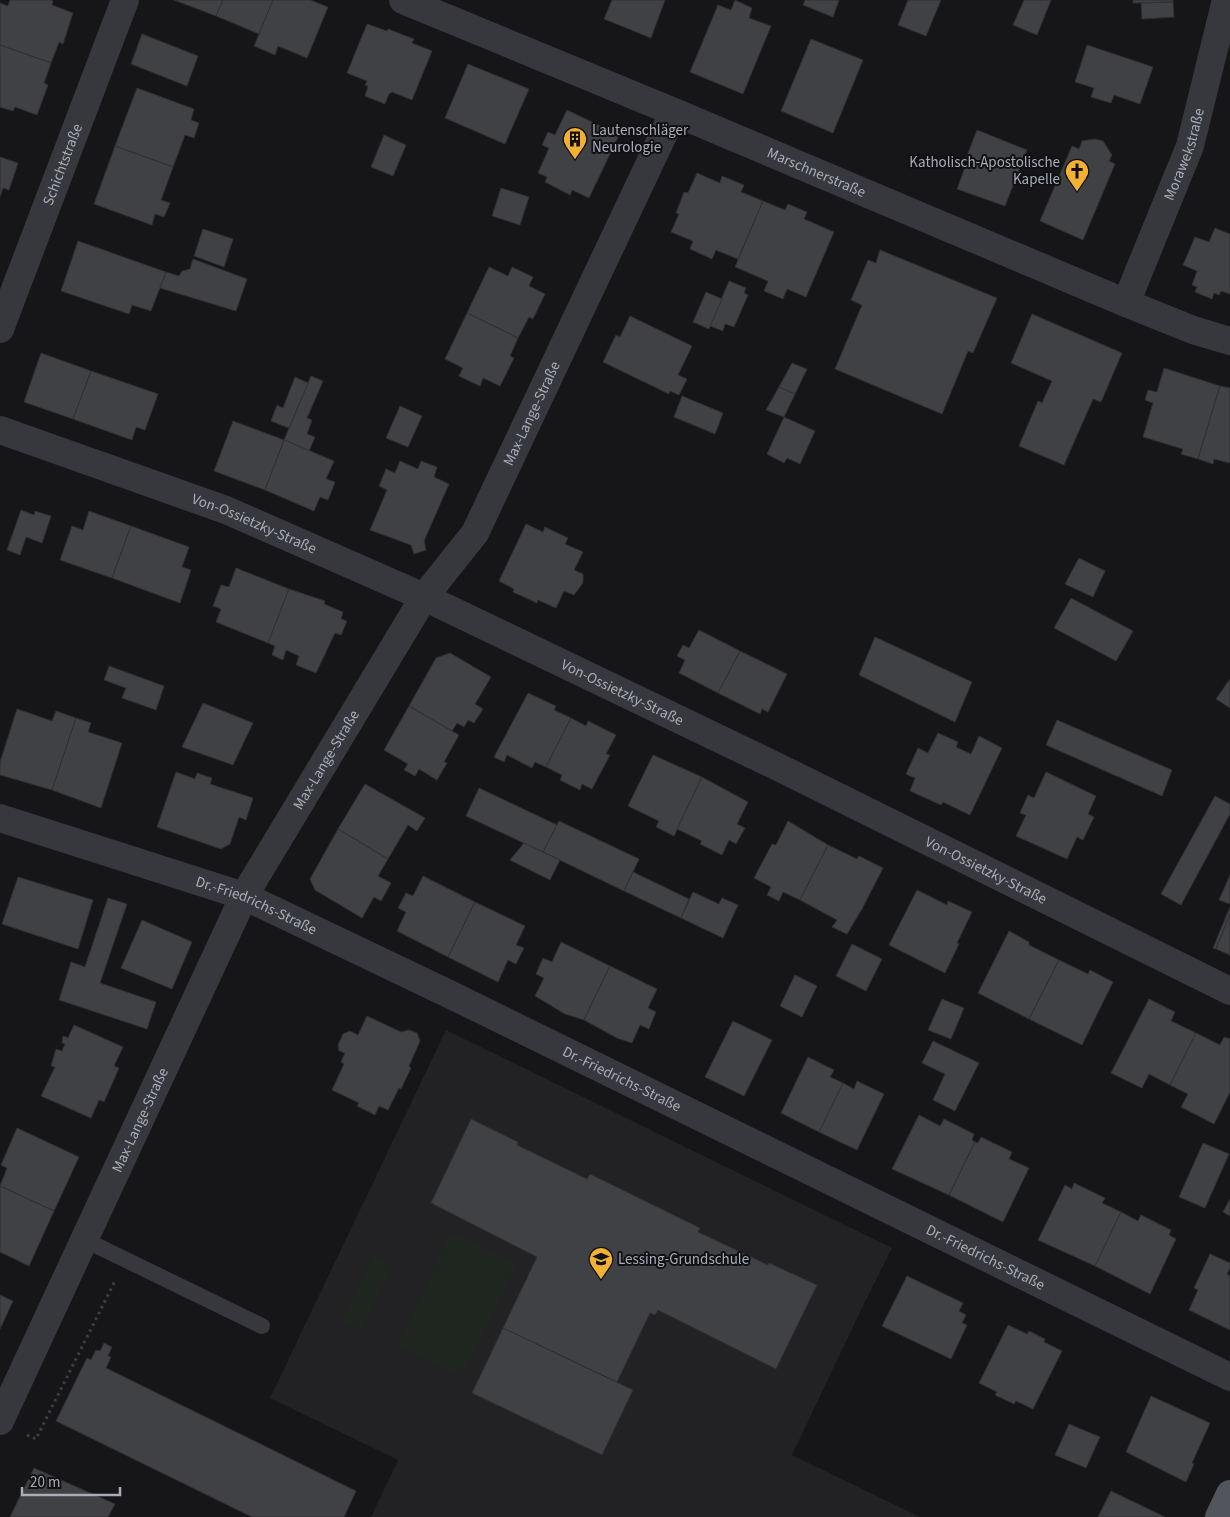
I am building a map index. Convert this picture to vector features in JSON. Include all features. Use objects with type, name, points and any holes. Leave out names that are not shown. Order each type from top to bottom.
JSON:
[{"type":"main road","points":[[1219,1517],[1230,1494]]},
{"type":"street","name":"Schichtstraße","points":[[0,329],[126,0]]},
{"type":"street","name":"Marschnerstraße","points":[[403,0],[1126,303],[1192,330],[1230,341]]},
{"type":"street","name":"Morawekstraße","points":[[1126,303],[1190,146],[1226,0]]},
{"type":"street","name":"Max-Lange-Straße","points":[[0,1421],[244,896],[424,597],[475,533],[674,112]]},
{"type":"street","name":"Von-Ossietzky-Straße","points":[[0,430],[226,510],[424,597],[778,767],[1230,991]]},
{"type":"street","name":"Dr.-Friedrichs-Straße","points":[[0,818],[244,896],[458,998],[1230,1377]]},
{"type":"lane","points":[[84,1240],[262,1326]]},
{"type":"path","points":[[0,1421],[36,1439],[125,1260]]},
{"type":"shaded area","name":"Lessing-Grundschule","points":[[446,1030],[892,1248],[792,1455],[920,1517],[371,1517],[398,1460],[270,1398]]},
{"type":"shaded area","points":[[450,1232],[517,1264],[463,1377],[396,1346]]},
{"type":"shaded area","points":[[372,1256],[392,1266],[362,1330],[341,1320]]},
{"type":"building","points":[[10,0],[50,0],[53,1],[52,5],[73,13],[63,44],[59,42],[51,63],[0,45],[0,3],[8,6]]},
{"type":"building","points":[[174,0],[223,0],[216,16]]},
{"type":"building","points":[[223,0],[273,0],[259,34],[216,16]]},
{"type":"building","points":[[273,0],[310,0],[328,7],[307,58],[278,46],[275,55],[254,46]]},
{"type":"building","points":[[612,0],[665,0],[651,38],[604,19]]},
{"type":"building","points":[[735,0],[752,8],[749,18],[771,26],[743,94],[690,72],[718,5],[731,10]]},
{"type":"building","points":[[805,0],[839,0],[833,17],[803,5]]},
{"type":"building","points":[[908,0],[941,0],[926,36],[898,25]]},
{"type":"building","points":[[1024,0],[1051,0],[1037,35],[1013,25]]},
{"type":"building","points":[[1133,0],[1173,0],[1173,2],[1133,3]]},
{"type":"building","points":[[1173,2],[1174,17],[1142,19],[1141,3]]},
{"type":"building","points":[[367,24],[387,31],[388,29],[414,39],[412,43],[432,51],[412,100],[392,92],[389,94],[385,104],[365,96],[368,86],[365,85],[367,81],[347,73]]},
{"type":"building","points":[[142,34],[198,56],[187,86],[131,64]]},
{"type":"building","points":[[811,39],[863,60],[833,133],[781,111]]},
{"type":"building","points":[[0,45],[51,63],[44,83],[48,85],[37,115],[15,107],[13,111],[0,107]]},
{"type":"building","points":[[1087,45],[1153,67],[1140,104],[1114,95],[1111,103],[1091,97],[1094,88],[1075,82]]},
{"type":"building","points":[[468,64],[529,89],[505,144],[445,118]]},
{"type":"building","points":[[137,88],[194,109],[191,120],[199,123],[194,138],[185,135],[173,167],[115,146]]},
{"type":"building","name":"Lautenschläger Neurologie","points":[[567,110],[619,135],[589,198],[572,190],[570,195],[545,182],[547,177],[538,173],[549,148],[542,145],[548,132],[555,135]]},
{"type":"building","points":[[977,130],[1027,150],[1005,206],[957,189]]},
{"type":"building","points":[[384,135],[406,145],[393,176],[371,167]]},
{"type":"building","name":"Katholisch-Apostolische Kapelle","points":[[1095,139],[1103,141],[1112,155],[1109,161],[1115,164],[1083,240],[1040,221],[1072,146],[1079,149],[1082,141]]},
{"type":"building","points":[[115,146],[173,167],[161,200],[170,203],[164,217],[155,214],[152,225],[94,204]]},
{"type":"building","points":[[0,157],[18,163],[9,190],[3,188],[0,197]]},
{"type":"building","points":[[697,173],[720,183],[722,176],[744,185],[741,192],[763,201],[738,259],[716,250],[712,259],[690,249],[693,241],[671,232],[679,214],[676,213],[684,192],[688,193]]},
{"type":"building","points":[[501,188],[529,197],[520,225],[492,216]]},
{"type":"building","points":[[763,201],[785,210],[788,204],[807,212],[804,219],[834,232],[806,297],[787,289],[783,299],[764,291],[768,281],[735,267]]},
{"type":"building","points":[[1215,228],[1230,234],[1230,294],[1221,291],[1219,295],[1214,293],[1212,299],[1195,292],[1197,287],[1192,285],[1197,271],[1183,265],[1195,237],[1209,242]]},
{"type":"building","points":[[203,229],[233,239],[224,267],[194,256]]},
{"type":"building","points":[[78,241],[166,272],[151,311],[132,305],[129,314],[61,291]]},
{"type":"building","points":[[880,250],[997,298],[973,353],[968,351],[942,414],[835,369],[862,305],[851,300],[868,260],[876,263]]},
{"type":"building","points":[[193,259],[247,279],[236,311],[160,288],[166,272],[179,276],[182,271],[190,269]]},
{"type":"building","points":[[489,267],[508,276],[512,267],[533,277],[529,286],[545,294],[533,319],[529,317],[518,338],[467,313]]},
{"type":"building","points":[[729,281],[746,288],[744,293],[748,295],[734,327],[725,324],[723,331],[710,326]]},
{"type":"building","points":[[706,292],[722,299],[709,329],[693,322]]},
{"type":"building","points":[[467,313],[518,338],[510,356],[514,358],[500,386],[483,378],[480,386],[459,376],[463,368],[445,359]]},
{"type":"building","points":[[1032,314],[1122,353],[1101,402],[1093,399],[1064,465],[1019,446],[1038,401],[1042,403],[1052,381],[1011,363]]},
{"type":"building","points":[[630,316],[692,346],[678,375],[687,379],[679,395],[670,391],[669,394],[603,362],[616,335],[620,337]]},
{"type":"building","points":[[41,353],[91,371],[73,419],[24,402]]},
{"type":"building","points":[[792,363],[807,369],[795,394],[779,387]]},
{"type":"building","points":[[1164,368],[1220,386],[1198,459],[1181,454],[1183,449],[1143,437],[1153,403],[1145,400],[1148,390],[1157,392]]},
{"type":"building","points":[[91,371],[158,394],[145,430],[136,427],[132,440],[73,419]]},
{"type":"building","points":[[311,376],[323,381],[307,418],[312,420],[307,434],[315,437],[309,451],[284,440]]},
{"type":"building","points":[[295,377],[308,383],[289,428],[271,421],[277,405],[283,408]]},
{"type":"building","points":[[1220,386],[1230,388],[1230,463],[1214,459],[1213,464],[1198,459]]},
{"type":"building","points":[[779,387],[795,394],[784,417],[766,410]]},
{"type":"building","points":[[682,396],[723,413],[715,434],[674,417]]},
{"type":"building","points":[[400,406],[422,416],[408,447],[386,438]]},
{"type":"building","points":[[784,417],[815,431],[800,464],[787,458],[784,463],[767,454]]},
{"type":"building","points":[[233,421],[284,440],[265,490],[214,471]]},
{"type":"building","points":[[284,440],[334,461],[326,479],[335,482],[328,500],[320,497],[314,511],[265,490]]},
{"type":"building","points":[[400,461],[418,469],[421,461],[437,467],[434,477],[449,484],[424,541],[426,550],[414,554],[411,545],[370,530],[387,490],[379,486],[386,469],[395,473]]},
{"type":"building","points":[[21,510],[34,515],[35,511],[51,516],[42,543],[26,537],[20,555],[7,550]]},
{"type":"building","points":[[89,511],[131,526],[112,578],[60,560],[72,526],[83,530]]},
{"type":"building","points":[[526,524],[543,532],[545,527],[568,538],[565,544],[583,552],[574,570],[583,574],[583,583],[574,595],[564,591],[556,608],[538,600],[537,603],[513,592],[514,589],[499,581]]},
{"type":"building","points":[[131,526],[189,547],[182,567],[191,570],[180,603],[112,578]]},
{"type":"building","points":[[1079,558],[1105,571],[1093,597],[1065,584]]},
{"type":"building","points":[[236,568],[289,589],[268,643],[216,622],[221,609],[213,606],[221,585],[229,587]]},
{"type":"building","points":[[289,589],[325,601],[324,604],[343,612],[341,619],[347,621],[341,635],[335,633],[316,673],[296,665],[299,656],[286,650],[283,660],[272,655],[275,646],[268,643]]},
{"type":"building","points":[[1071,598],[1133,631],[1116,661],[1054,628]]},
{"type":"building","points":[[699,630],[740,651],[718,693],[679,673],[685,660],[677,656],[683,645],[689,648]]},
{"type":"building","points":[[875,637],[972,682],[955,722],[859,675]]},
{"type":"building","points":[[740,651],[787,674],[768,712],[762,709],[760,714],[718,693]]},
{"type":"building","points":[[450,653],[491,677],[475,704],[483,709],[474,723],[468,720],[464,727],[457,723],[452,731],[409,706],[436,658]]},
{"type":"building","points":[[109,666],[164,686],[156,710],[122,698],[126,688],[104,680]]},
{"type":"building","points":[[1230,679],[1230,708],[1216,699]]},
{"type":"building","points":[[528,693],[556,706],[554,710],[571,718],[546,767],[535,762],[532,768],[507,755],[504,762],[494,757]]},
{"type":"building","points":[[203,703],[253,723],[233,765],[182,747]]},
{"type":"building","points":[[409,706],[459,735],[444,762],[447,763],[437,780],[419,769],[415,776],[404,770],[408,764],[384,750]]},
{"type":"building","points":[[17,709],[52,721],[56,711],[76,718],[52,790],[0,775],[0,762]]},
{"type":"building","points":[[76,718],[91,723],[88,732],[122,743],[101,808],[52,790]]},
{"type":"building","points":[[571,718],[586,726],[588,721],[616,735],[606,754],[610,755],[592,789],[582,784],[580,790],[560,780],[562,775],[546,767]]},
{"type":"building","points":[[1057,720],[1172,770],[1162,796],[1046,745]]},
{"type":"building","points":[[938,733],[958,742],[956,747],[971,754],[979,736],[1002,748],[970,815],[943,802],[941,805],[910,791],[915,778],[906,774],[918,748],[928,753]]},
{"type":"building","points":[[653,755],[702,777],[674,836],[656,827],[659,821],[628,806]]},
{"type":"building","points":[[176,772],[195,779],[197,773],[212,778],[210,784],[253,798],[246,820],[239,817],[230,844],[221,849],[157,827]]},
{"type":"building","points":[[1046,772],[1096,796],[1088,814],[1094,817],[1083,840],[1077,837],[1067,859],[1016,836],[1026,815],[1020,813],[1028,795],[1034,798]]},
{"type":"building","points":[[702,777],[748,802],[737,824],[745,828],[736,844],[729,840],[722,855],[700,844],[702,841],[677,829]]},
{"type":"building","points":[[365,784],[425,818],[417,831],[408,825],[388,859],[338,829]]},
{"type":"building","points":[[479,788],[557,825],[543,852],[466,816]]},
{"type":"building","points":[[1215,796],[1230,804],[1230,814],[1181,905],[1161,894]]},
{"type":"building","points":[[559,821],[639,859],[624,891],[543,852]]},
{"type":"building","points":[[788,821],[828,845],[800,900],[783,892],[779,901],[767,895],[771,887],[754,878],[772,844],[776,845]]},
{"type":"building","points":[[338,829],[388,859],[378,876],[391,883],[381,901],[374,897],[362,918],[315,890],[310,879]]},
{"type":"building","points":[[524,843],[560,860],[550,880],[510,860]]},
{"type":"building","points":[[828,845],[857,859],[859,856],[883,868],[847,934],[832,927],[837,920],[800,900]]},
{"type":"building","points":[[633,872],[689,899],[681,918],[624,891]]},
{"type":"building","points":[[1230,875],[1230,904],[1219,900]]},
{"type":"building","points":[[423,876],[475,902],[448,957],[397,931],[406,912],[398,908],[406,893],[413,896]]},
{"type":"building","points":[[18,877],[93,900],[78,949],[2,924]]},
{"type":"building","points":[[917,890],[947,905],[948,901],[972,912],[945,973],[889,945]]},
{"type":"building","points":[[693,892],[719,904],[722,898],[738,905],[723,938],[681,918]]},
{"type":"building","points":[[108,898],[127,904],[100,983],[156,1002],[147,1029],[59,1000],[71,962],[85,967]]},
{"type":"building","points":[[475,902],[525,926],[516,945],[524,948],[516,964],[508,960],[498,982],[448,957]]},
{"type":"building","points":[[1230,907],[1230,914],[1216,949],[1213,948]]},
{"type":"building","points":[[1230,914],[1230,955],[1216,949]]},
{"type":"building","points":[[142,920],[192,942],[172,989],[121,968]]},
{"type":"building","points":[[1009,931],[1029,942],[1029,945],[1059,960],[1029,1019],[978,993]]},
{"type":"building","points":[[561,942],[610,966],[584,1020],[565,1014],[535,996],[544,978],[536,974],[543,958],[552,962]]},
{"type":"building","points":[[852,944],[882,959],[866,991],[836,976]]},
{"type":"building","points":[[1059,960],[1088,974],[1090,970],[1113,982],[1082,1045],[1029,1019]]},
{"type":"building","points":[[610,966],[657,989],[648,1008],[656,1012],[649,1029],[640,1025],[632,1043],[617,1038],[584,1020]]},
{"type":"building","points":[[795,975],[817,986],[802,1017],[780,1006]]},
{"type":"building","points":[[942,999],[964,1008],[951,1039],[928,1030]]},
{"type":"building","points":[[1149,999],[1175,1012],[1171,1021],[1196,1033],[1170,1085],[1149,1074],[1142,1088],[1111,1073]]},
{"type":"building","points":[[367,1016],[401,1032],[409,1030],[417,1033],[420,1041],[409,1066],[411,1068],[401,1089],[399,1088],[388,1110],[379,1106],[375,1115],[357,1106],[359,1103],[332,1090],[344,1064],[341,1062],[345,1053],[339,1051],[338,1045],[343,1034],[350,1031],[358,1035]]},
{"type":"building","points":[[733,1021],[772,1040],[744,1096],[705,1077]]},
{"type":"building","points":[[74,1025],[123,1047],[114,1066],[119,1068],[104,1102],[99,1100],[91,1118],[41,1096],[55,1067],[51,1066],[56,1049],[62,1051],[65,1044],[62,1043],[63,1036],[68,1038]]},
{"type":"building","points":[[1196,1033],[1220,1045],[1224,1037],[1230,1039],[1230,1092],[1214,1124],[1181,1107],[1188,1094],[1170,1085]]},
{"type":"building","points":[[933,1041],[979,1063],[955,1111],[933,1100],[945,1074],[922,1063]]},
{"type":"building","points":[[808,1057],[834,1070],[830,1077],[843,1083],[819,1132],[781,1113]]},
{"type":"building","points":[[857,1081],[884,1094],[857,1150],[819,1132],[843,1083],[854,1089]]},
{"type":"building","points":[[919,1115],[940,1126],[944,1119],[974,1134],[972,1140],[975,1142],[949,1195],[892,1169]]},
{"type":"building","points":[[471,1119],[518,1142],[517,1145],[587,1179],[590,1174],[700,1228],[698,1232],[768,1265],[769,1263],[817,1285],[776,1369],[658,1310],[655,1315],[650,1313],[617,1382],[503,1328],[537,1257],[431,1203]]},
{"type":"building","points":[[17,1128],[79,1157],[54,1211],[0,1186],[7,1168],[1,1165]]},
{"type":"building","points":[[981,1137],[1012,1152],[1009,1159],[1029,1168],[1003,1222],[949,1195],[975,1142],[978,1143]]},
{"type":"building","points":[[1203,1143],[1229,1154],[1205,1208],[1179,1197]]},
{"type":"building","points":[[1074,1183],[1105,1198],[1102,1203],[1121,1212],[1095,1266],[1038,1240],[1065,1185],[1072,1189]]},
{"type":"building","points":[[0,1186],[54,1211],[29,1266],[0,1252]]},
{"type":"building","points":[[1230,1199],[1230,1216],[1223,1212]]},
{"type":"building","points":[[1121,1212],[1138,1221],[1141,1215],[1171,1230],[1169,1235],[1176,1239],[1150,1294],[1095,1266]]},
{"type":"building","points":[[1210,1254],[1230,1263],[1227,1274],[1230,1276],[1230,1330],[1189,1310],[1198,1290],[1194,1288]]},
{"type":"building","points":[[907,1276],[963,1303],[959,1311],[966,1315],[962,1323],[967,1325],[951,1359],[882,1326]]},
{"type":"building","points":[[0,1295],[13,1301],[0,1329]]},
{"type":"building","points":[[1008,1325],[1027,1334],[1029,1331],[1045,1339],[1044,1342],[1062,1351],[1033,1409],[1016,1401],[1014,1404],[995,1395],[997,1392],[979,1383]]},
{"type":"building","points":[[503,1328],[633,1390],[602,1455],[472,1393]]},
{"type":"building","points":[[104,1343],[112,1347],[108,1356],[111,1357],[106,1368],[356,1491],[344,1517],[252,1517],[56,1421],[87,1358],[91,1360],[96,1350],[100,1351]]},
{"type":"building","points":[[1151,1396],[1210,1423],[1192,1463],[1194,1464],[1186,1482],[1126,1452]]},
{"type":"building","points":[[1069,1424],[1100,1437],[1086,1468],[1055,1455]]},
{"type":"building","points":[[34,1468],[115,1504],[108,1517],[10,1517]]},
{"type":"building","points":[[1111,1491],[1165,1517],[1098,1517]]},
{"type":"place","name":"Lautenschläger Neurologie","points":[[575,160]]},
{"type":"place","name":"Katholisch-Apostolische Kapelle","points":[[1077,192]]},
{"type":"place","name":"Lessing-Grundschule","points":[[601,1280]]}]
